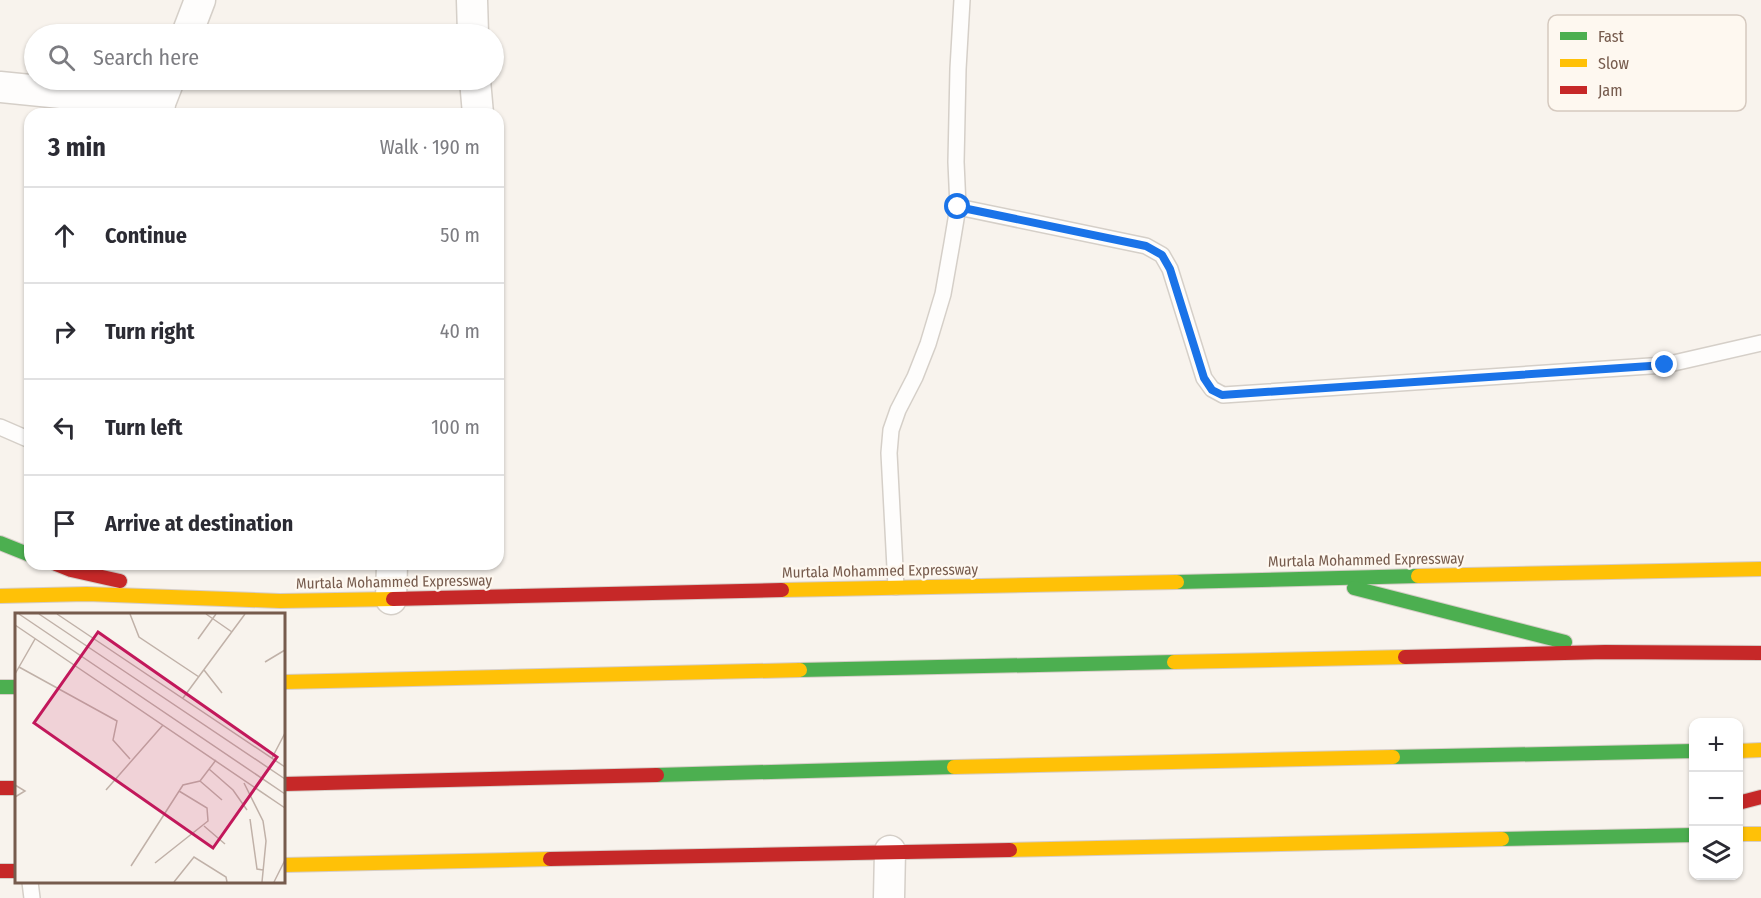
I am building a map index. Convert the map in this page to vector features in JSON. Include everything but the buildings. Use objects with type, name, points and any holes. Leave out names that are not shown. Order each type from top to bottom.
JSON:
[{"type":"highway","points":[[0,543],[24,553]]},
{"type":"highway","name":"Murtala Mohammed Expressway","points":[[0,596],[87,594],[279,601],[1761,569]]},
{"type":"highway","points":[[71,570],[152,588],[279,601]]},
{"type":"highway","points":[[1314,577],[1605,652]]},
{"type":"highway","points":[[285,682],[1605,652],[1761,653]]},
{"type":"highway","points":[[1743,751],[1761,750]]},
{"type":"highway","points":[[285,784],[1689,751]]},
{"type":"highway","points":[[1743,802],[1761,797]]},
{"type":"highway","points":[[1611,836],[1663,823]]},
{"type":"highway","points":[[1743,834],[1761,834]]},
{"type":"highway","points":[[285,865],[1689,835]]},
{"type":"street","points":[[191,24],[200,0]]},
{"type":"street","points":[[472,0],[473,24]]},
{"type":"street","points":[[0,87],[24,89]]},
{"type":"street","points":[[40,90],[162,99]]},
{"type":"street","points":[[476,90],[477,108]]},
{"type":"street","points":[[391,599],[392,570]]},
{"type":"street","points":[[889,898],[890,851]]},
{"type":"lane","points":[[896,587],[888,453],[891,430],[898,410],[915,377],[943,294],[958,207],[956,150],[962,0]]},
{"type":"lane","points":[[958,207],[1146,246],[1162,255],[1170,269],[1204,378],[1212,390],[1222,395],[1665,365],[1761,343]]},
{"type":"lane","points":[[0,427],[24,437]]},
{"type":"lane","points":[[30,883],[32,898]]},
{"type":"traffic: fast","points":[[0,543],[24,553]]},
{"type":"traffic: fast","points":[[1177,582],[1418,576]]},
{"type":"traffic: fast","points":[[1354,588],[1565,642]]},
{"type":"traffic: fast","points":[[800,670],[1174,662]]},
{"type":"traffic: fast","points":[[0,687],[15,687]]},
{"type":"traffic: fast","points":[[1393,757],[1689,751]]},
{"type":"traffic: fast","points":[[657,775],[954,767]]},
{"type":"traffic: fast","points":[[1502,839],[1689,835]]},
{"type":"traffic: slow","points":[[1418,576],[1761,569]]},
{"type":"traffic: slow","points":[[782,590],[1177,582]]},
{"type":"traffic: slow","points":[[0,596],[87,594],[280,601],[393,599]]},
{"type":"traffic: slow","points":[[1174,662],[1405,657]]},
{"type":"traffic: slow","points":[[285,682],[800,670]]},
{"type":"traffic: slow","points":[[1743,751],[1761,750]]},
{"type":"traffic: slow","points":[[954,767],[1393,757]]},
{"type":"traffic: slow","points":[[1743,834],[1761,834]]},
{"type":"traffic: slow","points":[[1010,850],[1502,839]]},
{"type":"traffic: slow","points":[[285,865],[550,859]]},
{"type":"traffic: jam","points":[[71,570],[120,581]]},
{"type":"traffic: jam","points":[[393,599],[782,590]]},
{"type":"traffic: jam","points":[[1405,657],[1605,652],[1761,653]]},
{"type":"traffic: jam","points":[[285,784],[657,775]]},
{"type":"traffic: jam","points":[[0,788],[15,788]]},
{"type":"traffic: jam","points":[[1743,802],[1761,797]]},
{"type":"traffic: jam","points":[[550,859],[1010,850]]},
{"type":"traffic: jam","points":[[0,871],[15,871]]},
{"type":"route","points":[[958,207],[1146,246],[1162,255],[1170,269],[1204,378],[1212,390],[1222,395],[1665,365]]}]
